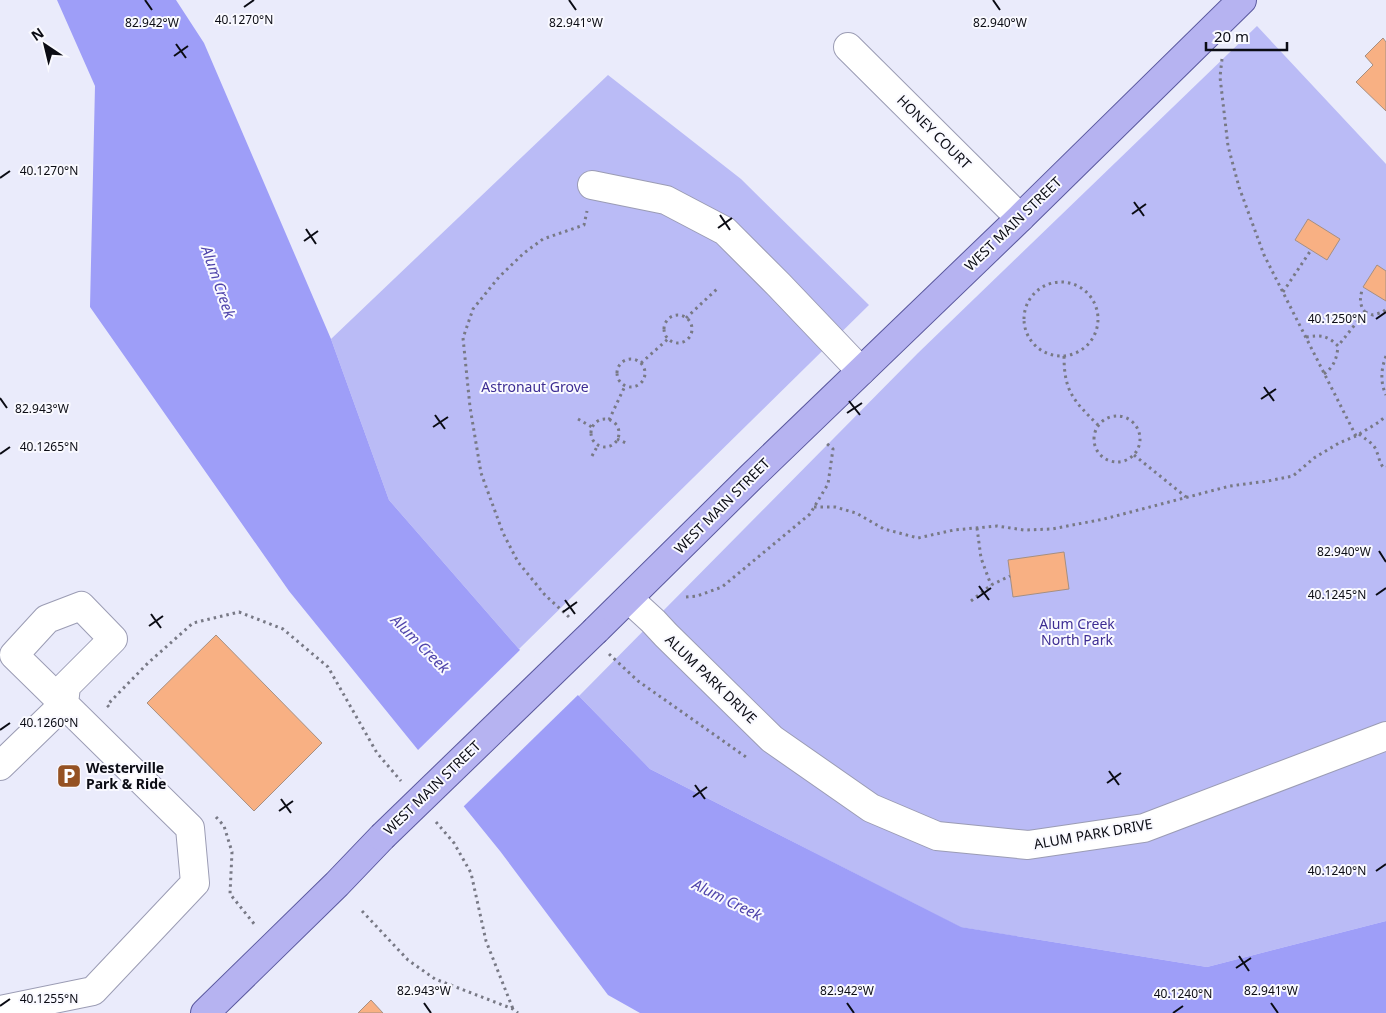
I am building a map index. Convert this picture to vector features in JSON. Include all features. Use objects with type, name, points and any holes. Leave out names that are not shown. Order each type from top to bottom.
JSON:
[{"type":"main road","name":"WEST MAIN STREET","points":[[205,1013],[337,884],[382,837],[1242,0]]},
{"type":"street","name":"HONEY COURT","points":[[848,47],[1020,218]]},
{"type":"street","points":[[592,185],[666,200],[725,231],[861,371]]},
{"type":"street","name":"ALUM PARK DRIVE","points":[[629,598],[772,738],[871,808],[937,836],[1028,845],[1144,828],[1386,736]]},
{"type":"street","points":[[0,1010],[94,992],[195,883],[190,828],[64,704],[4,755]]},
{"type":"path","points":[[1222,53],[1220,77],[1228,146],[1239,186],[1264,256],[1324,374],[1358,435],[1374,446],[1380,464],[1384,468],[1386,467]]},
{"type":"path","points":[[592,185],[584,225],[543,239],[524,253],[500,277],[473,309],[463,338],[470,407],[481,473],[503,533],[518,562],[545,595],[591,633],[638,681],[746,757],[772,738]]},
{"type":"path","points":[[1283,292],[1311,250]]},
{"type":"path","points":[[1055,282],[1068,282],[1080,287],[1089,295],[1096,306],[1098,317],[1097,329],[1092,340],[1073,355],[1064,356],[1049,355],[1038,349],[1030,341],[1025,330],[1023,317],[1026,305],[1033,294],[1043,286],[1055,282]]},
{"type":"path","points":[[686,318],[718,288]]},
{"type":"path","points":[[1362,290],[1360,306],[1364,312],[1373,316],[1386,309]]},
{"type":"path","points":[[1324,374],[1330,369],[1337,358],[1338,346],[1364,312]]},
{"type":"path","points":[[678,315],[686,318],[692,328],[687,340],[679,343],[668,339],[664,330],[666,321],[678,315]]},
{"type":"path","points":[[1306,337],[1318,335],[1327,337],[1338,346]]},
{"type":"path","points":[[641,363],[668,339]]},
{"type":"path","points":[[1064,356],[1064,374],[1068,390],[1083,410],[1098,425]]},
{"type":"path","points":[[1386,356],[1382,365],[1381,385],[1386,395]]},
{"type":"path","points":[[628,360],[637,360],[641,363],[645,370],[644,379],[638,385],[625,386],[619,379],[620,365],[628,360]]},
{"type":"path","points":[[609,420],[625,386]]},
{"type":"path","points":[[1116,415],[1123,416],[1135,423],[1140,436],[1140,442],[1134,455],[1123,462],[1110,461],[1100,455],[1094,443],[1095,430],[1098,425],[1103,420],[1116,415]]},
{"type":"path","points":[[814,507],[835,507],[856,513],[884,529],[918,538],[954,530],[997,526],[1024,530],[1052,529],[1104,519],[1230,486],[1268,482],[1293,476],[1314,458],[1339,443],[1358,435],[1386,416]]},
{"type":"path","points":[[578,419],[592,427]]},
{"type":"path","points":[[605,419],[613,421],[618,427],[618,439],[609,446],[598,445],[592,439],[592,427],[598,421],[605,419]]},
{"type":"path","points":[[618,439],[628,444]]},
{"type":"path","points":[[686,597],[697,596],[722,587],[810,514],[828,484],[833,450],[827,444]]},
{"type":"path","points":[[592,456],[598,445]]},
{"type":"path","points":[[1134,455],[1186,497]]},
{"type":"path","points":[[977,528],[981,558],[992,585]]},
{"type":"path","points":[[971,601],[992,585],[1010,576]]},
{"type":"path","points":[[113,712],[107,705],[148,663],[193,623],[239,612],[283,629],[328,667],[377,753],[403,783]]},
{"type":"path","points":[[210,812],[224,826],[232,852],[230,894],[274,946]]},
{"type":"path","points":[[435,820],[454,843],[470,873],[486,941],[513,1009]]},
{"type":"path","points":[[362,911],[408,960],[435,979],[513,1009],[518,1013]]},
{"type":"green space","name":"Alum Creek North Park","points":[[1257,26],[1386,164],[1386,921],[1207,967],[960,927],[650,769],[579,696],[918,353]]},
{"type":"green space","name":"Astronaut Grove","points":[[608,75],[741,179],[869,305],[519,649],[389,500],[331,339]]},
{"type":"water","name":"Alum Creek","points":[[57,0],[176,0],[204,43],[331,339],[389,500],[519,649],[579,696],[650,769],[961,927],[1207,967],[1386,921],[1386,1013],[640,1013],[608,995],[500,851],[289,591],[90,307],[95,86]]},
{"type":"pier","points":[[522,648],[580,693],[462,808],[416,752]]},
{"type":"building","points":[[1383,38],[1386,42],[1386,111],[1356,82],[1373,65],[1365,56]]},
{"type":"building","points":[[1308,219],[1340,239],[1327,260],[1295,240]]},
{"type":"building","points":[[1377,265],[1386,271],[1386,301],[1363,287]]},
{"type":"building","points":[[1064,552],[1069,589],[1013,597],[1008,560]]},
{"type":"building","points":[[216,635],[322,743],[254,811],[147,703]]},
{"type":"building","points":[[371,1000],[383,1013],[358,1013]]},
{"type":"place","name":"Westerville Park & Ride","points":[[69,776]]}]
